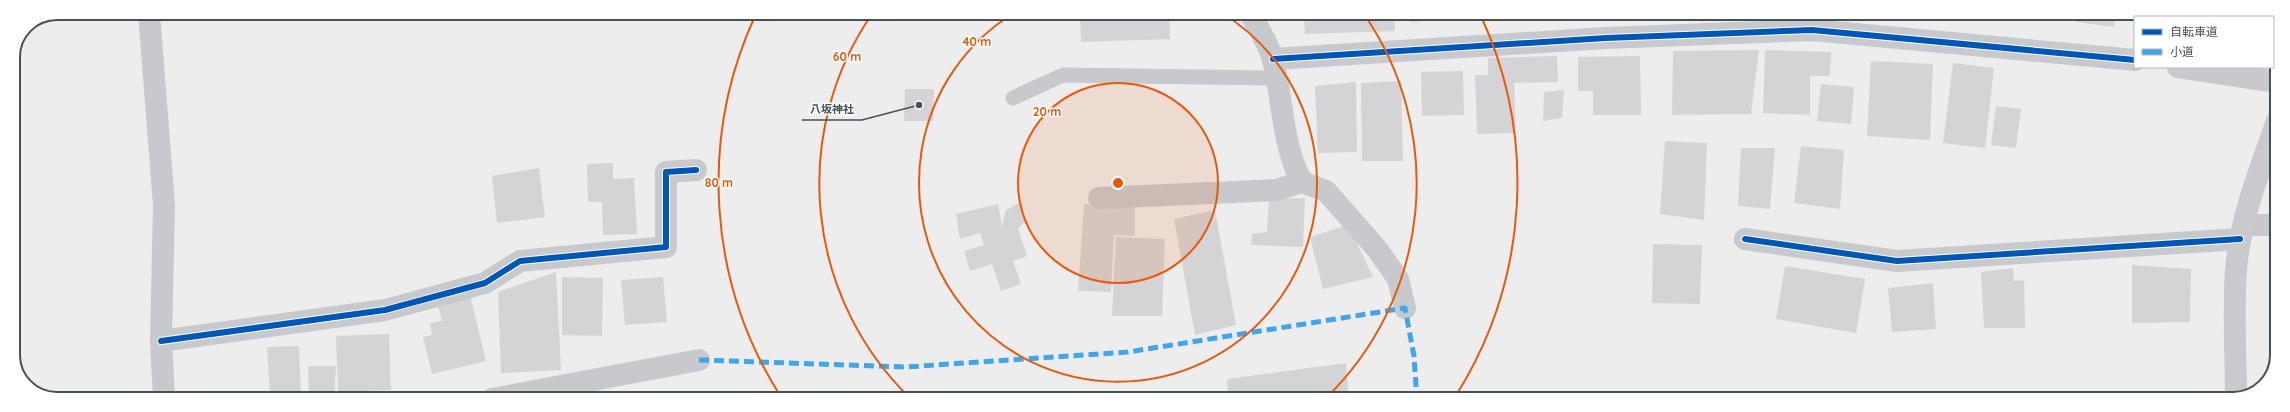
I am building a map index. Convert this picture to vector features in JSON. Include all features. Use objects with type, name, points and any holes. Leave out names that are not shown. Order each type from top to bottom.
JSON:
[{"type":"street","points":[[150,20],[164,205],[161,341],[164,392]]},
{"type":"street","points":[[1253,20],[1275,68],[1292,156],[1302,182]]},
{"type":"street","points":[[1275,68],[1606,38],[1812,30],[2134,60]]},
{"type":"street","points":[[2185,68],[2270,81]]},
{"type":"street","points":[[2236,392],[2236,271],[2242,232],[2256,180],[2270,141]]},
{"type":"street","points":[[161,341],[385,310],[485,283],[520,261],[666,247],[666,172],[696,170]]},
{"type":"street","points":[[1099,198],[1276,190],[1302,182],[1326,190],[1377,249],[1398,279],[1405,308]]},
{"type":"street","points":[[1745,239],[1897,261],[2242,232],[2270,226]]},
{"type":"street","points":[[529,392],[699,360]]},
{"type":"lane","points":[[1013,98],[1063,75],[1275,68]]},
{"type":"building","points":[[1080,20],[1169,20],[1170,39],[1081,42]]},
{"type":"building","points":[[1304,20],[1394,20],[1395,31],[1305,34]]},
{"type":"building","points":[[1410,20],[1434,20],[1410,22]]},
{"type":"building","points":[[2076,20],[2115,20],[2114,27],[2076,22]]},
{"type":"building","points":[[1759,50],[1751,114],[1672,115],[1673,51]]},
{"type":"building","points":[[1765,50],[1831,52],[1830,76],[1810,76],[1810,115],[1763,113]]},
{"type":"building","points":[[1557,56],[1558,82],[1514,83],[1516,133],[1477,134],[1475,75],[1488,75],[1488,58]]},
{"type":"building","points":[[1640,56],[1641,115],[1593,115],[1593,91],[1578,91],[1578,57]]},
{"type":"building","points":[[1871,61],[1933,64],[1930,140],[1867,136]]},
{"type":"building","points":[[1953,63],[1994,68],[1985,148],[1943,143]]},
{"type":"building","points":[[1463,71],[1464,115],[1422,116],[1421,72]]},
{"type":"building","points":[[1401,81],[1403,161],[1362,161],[1361,83]]},
{"type":"building","points":[[1356,82],[1357,152],[1318,153],[1315,86]]},
{"type":"building","points":[[1821,84],[1854,87],[1851,124],[1817,121]]},
{"type":"building","points":[[905,89],[934,89],[933,121],[904,121]]},
{"type":"building","points":[[1564,90],[1562,118],[1543,121],[1544,92]]},
{"type":"building","points":[[1996,106],[2021,109],[2016,148],[1991,145]]},
{"type":"building","points":[[1665,141],[1707,143],[1704,220],[1660,214]]},
{"type":"building","points":[[1801,146],[1844,150],[1840,209],[1794,203]]},
{"type":"building","points":[[1741,148],[1775,148],[1770,209],[1738,206]]},
{"type":"building","points":[[613,163],[613,179],[634,178],[637,234],[603,235],[602,202],[588,202],[587,164]]},
{"type":"building","points":[[539,168],[545,217],[497,223],[492,176]]},
{"type":"building","points":[[1305,198],[1303,247],[1251,245],[1252,234],[1267,232],[1269,199]]},
{"type":"building","points":[[1022,201],[1025,222],[1018,228],[1027,256],[1013,261],[1021,284],[1001,291],[992,264],[970,271],[964,251],[984,245],[980,233],[960,239],[956,214],[998,204],[1002,226],[1006,210]]},
{"type":"building","points":[[1084,204],[1135,207],[1135,236],[1114,235],[1111,292],[1078,291]]},
{"type":"building","points":[[1215,210],[1236,325],[1195,335],[1174,219]]},
{"type":"building","points":[[1348,225],[1373,277],[1323,289],[1310,237]]},
{"type":"building","points":[[1116,237],[1165,239],[1162,316],[1112,316]]},
{"type":"building","points":[[1653,244],[1702,245],[1700,304],[1652,303]]},
{"type":"building","points":[[2132,265],[2191,269],[2190,322],[2132,323]]},
{"type":"building","points":[[1785,266],[1865,279],[1856,333],[1776,319]]},
{"type":"building","points":[[2013,268],[2014,281],[2024,280],[2025,328],[1984,328],[1981,272]]},
{"type":"building","points":[[556,272],[561,370],[501,373],[498,292]]},
{"type":"building","points":[[562,277],[603,278],[602,336],[562,335]]},
{"type":"building","points":[[663,277],[667,322],[625,325],[621,280]]},
{"type":"building","points":[[1933,283],[1936,329],[1892,332],[1888,288]]},
{"type":"building","points":[[470,295],[486,361],[432,374],[423,337],[432,335],[430,323],[442,321],[437,303]]},
{"type":"building","points":[[389,334],[391,390],[338,392],[336,336]]},
{"type":"building","points":[[299,346],[301,392],[270,392],[267,347]]},
{"type":"building","points":[[1346,363],[1348,392],[1228,392],[1227,379]]},
{"type":"building","points":[[308,366],[336,366],[334,392],[309,392]]},
{"type":"marked path","points":[[699,360],[906,367],[1128,352],[1405,308],[1414,356],[1417,392]]},
{"type":"cycle path","points":[[1273,59],[1606,38],[1812,30],[2134,60]]},
{"type":"cycle path","points":[[161,341],[385,310],[485,283],[520,261],[666,247],[666,172],[696,170]]},
{"type":"cycle path","points":[[1745,239],[1897,261],[2240,239]]},
{"type":"place","name":"八坂神社","points":[[919,105]]}]
